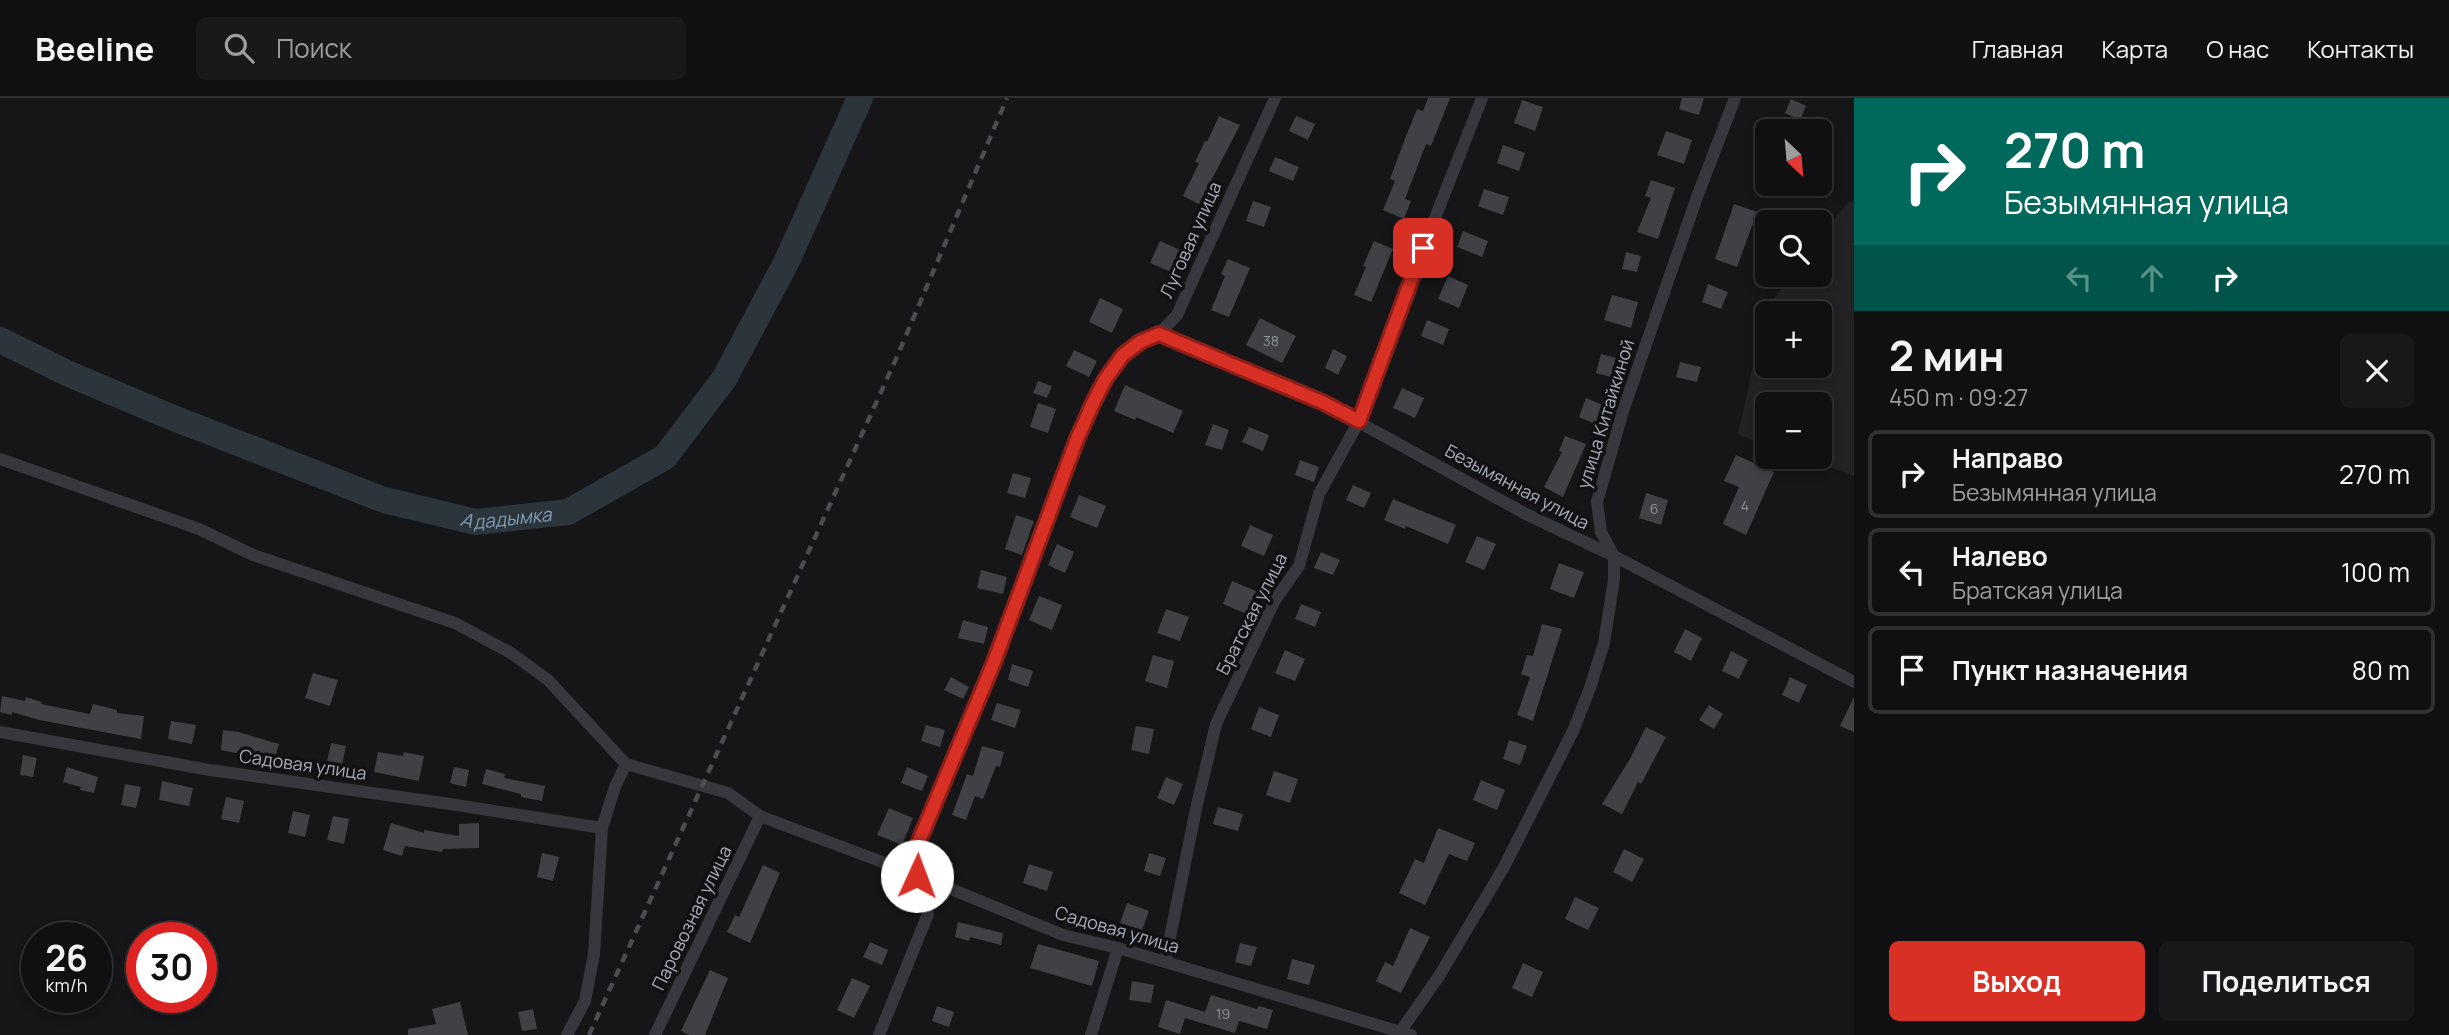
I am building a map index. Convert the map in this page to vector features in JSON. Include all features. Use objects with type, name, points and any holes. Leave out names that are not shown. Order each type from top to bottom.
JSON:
[{"type":"street","name":"Луговая улица","points":[[879,1035],[928,914],[926,896],[912,858],[994,662],[1077,439],[1106,378],[1123,355],[1140,342],[1159,334],[1177,315],[1275,98]]},
{"type":"street","name":"Братская улица","points":[[1165,962],[1216,724],[1275,600],[1299,566],[1319,494],[1359,421],[1482,98]]},
{"type":"street","name":"улица Китайкиной","points":[[1403,1034],[1504,867],[1573,732],[1590,688],[1604,643],[1614,579],[1614,556],[1601,532],[1597,502],[1632,386],[1697,197],[1735,98]]},
{"type":"street","name":"Безымянная улица","points":[[1159,334],[1322,402],[1524,513],[1614,556],[1854,682]]},
{"type":"street","points":[[0,458],[199,529],[253,555],[455,623],[511,653],[548,680],[626,764],[615,787],[602,828],[592,966],[585,1002],[567,1035]]},
{"type":"street","name":"Садовая улица","points":[[0,732],[209,770],[602,828]]},
{"type":"street","name":"Садовая улица","points":[[626,764],[728,793],[760,816],[1063,935],[1118,947],[1403,1034]]},
{"type":"street","name":"Паровозная улица","points":[[655,1035],[760,816]]},
{"type":"street","points":[[1091,1035],[1118,947]]},
{"type":"shaded area","points":[[1848,202],[1854,202],[1854,476],[1832,468],[1832,392],[1755,392],[1755,441],[1738,435],[1755,357],[1755,378],[1832,378],[1832,301],[1772,301],[1783,287],[1832,287],[1832,223]]},
{"type":"building","points":[[1428,98],[1450,98],[1431,146],[1426,144],[1405,199],[1411,201],[1404,219],[1383,210],[1395,181],[1390,179],[1406,136],[1417,109],[1423,111]]},
{"type":"building","points":[[1682,98],[1704,98],[1699,115],[1679,109]]},
{"type":"building","points":[[1791,99],[1806,106],[1800,119],[1785,113]]},
{"type":"building","points":[[1522,100],[1543,107],[1535,131],[1514,123]]},
{"type":"building","points":[[1219,116],[1240,125],[1199,204],[1183,196],[1199,163],[1195,162]]},
{"type":"building","points":[[1296,116],[1315,124],[1308,140],[1289,131]]},
{"type":"building","points":[[1666,131],[1692,140],[1684,164],[1657,155]]},
{"type":"building","points":[[1503,145],[1525,153],[1519,171],[1497,163]]},
{"type":"building","points":[[1275,157],[1299,167],[1293,181],[1269,171]]},
{"type":"building","points":[[1651,180],[1675,188],[1658,239],[1637,232],[1651,198],[1645,196]]},
{"type":"building","points":[[1484,189],[1509,197],[1503,215],[1478,206]]},
{"type":"building","points":[[1253,201],[1271,207],[1264,227],[1246,221]]},
{"type":"building","points":[[1734,204],[1755,211],[1737,267],[1715,259]]},
{"type":"building","points":[[1463,231],[1488,241],[1482,257],[1457,247]]},
{"type":"building","points":[[1160,241],[1180,250],[1171,272],[1150,263]]},
{"type":"building","points":[[1374,241],[1393,249],[1371,302],[1354,295]]},
{"type":"building","points":[[1626,252],[1641,256],[1637,272],[1622,269]]},
{"type":"building","points":[[1228,259],[1250,268],[1229,317],[1211,310],[1225,276],[1221,274]]},
{"type":"building","points":[[1448,276],[1468,285],[1459,308],[1438,299]]},
{"type":"building","points":[[1708,284],[1728,292],[1721,309],[1702,302]]},
{"type":"building","points":[[1612,295],[1638,302],[1631,328],[1604,320]]},
{"type":"building","points":[[1100,298],[1123,309],[1112,333],[1089,322]]},
{"type":"building","points":[[1260,318],[1296,336],[1282,363],[1246,345]]},
{"type":"building","points":[[1427,320],[1449,329],[1443,345],[1421,336]]},
{"type":"building","points":[[1333,349],[1347,356],[1338,375],[1325,368]]},
{"type":"building","points":[[1074,350],[1097,361],[1089,377],[1066,366]]},
{"type":"building","points":[[1601,354],[1616,358],[1611,377],[1596,373]]},
{"type":"building","points":[[1680,362],[1701,367],[1697,382],[1676,377]]},
{"type":"building","points":[[1038,381],[1052,386],[1047,398],[1033,393]]},
{"type":"building","points":[[1125,385],[1183,411],[1173,433],[1114,411]]},
{"type":"building","points":[[1402,388],[1424,398],[1415,418],[1393,408]]},
{"type":"building","points":[[1586,398],[1603,405],[1595,424],[1579,417]]},
{"type":"building","points":[[1038,403],[1056,409],[1048,433],[1030,427]]},
{"type":"building","points":[[1213,424],[1229,430],[1222,450],[1205,445]]},
{"type":"building","points":[[1249,427],[1269,435],[1263,451],[1242,442]]},
{"type":"building","points":[[1565,436],[1586,444],[1563,497],[1544,487],[1562,452],[1559,451]]},
{"type":"building","points":[[1736,455],[1755,464],[1755,469],[1774,472],[1746,535],[1723,524],[1739,487],[1724,481]]},
{"type":"building","points":[[1300,460],[1319,467],[1314,482],[1295,475]]},
{"type":"building","points":[[1013,473],[1031,478],[1025,498],[1007,493]]},
{"type":"building","points":[[1353,485],[1371,493],[1364,508],[1346,500]]},
{"type":"building","points":[[1646,493],[1668,500],[1661,525],[1639,518]]},
{"type":"building","points":[[1079,495],[1106,506],[1097,528],[1070,517]]},
{"type":"building","points":[[1393,499],[1456,525],[1448,544],[1406,526],[1405,529],[1384,520]]},
{"type":"building","points":[[1016,515],[1034,521],[1022,555],[1005,549]]},
{"type":"building","points":[[1250,525],[1273,535],[1264,556],[1241,546]]},
{"type":"building","points":[[1477,536],[1496,544],[1484,570],[1465,562]]},
{"type":"building","points":[[1057,544],[1074,552],[1065,573],[1048,565]]},
{"type":"building","points":[[1321,552],[1340,560],[1333,575],[1314,568]]},
{"type":"building","points":[[1559,563],[1584,572],[1574,598],[1550,589]]},
{"type":"building","points":[[981,570],[1007,577],[1003,594],[977,588]]},
{"type":"building","points":[[1232,581],[1256,591],[1247,614],[1223,604]]},
{"type":"building","points":[[1039,596],[1062,605],[1052,630],[1029,620]]},
{"type":"building","points":[[1301,604],[1321,612],[1315,627],[1295,619]]},
{"type":"building","points":[[1166,609],[1189,617],[1180,641],[1157,633]]},
{"type":"building","points":[[963,620],[988,627],[984,644],[958,638]]},
{"type":"building","points":[[1542,624],[1562,629],[1533,721],[1517,715],[1530,677],[1521,674],[1527,655],[1533,656]]},
{"type":"building","points":[[1685,629],[1702,638],[1691,661],[1674,652]]},
{"type":"building","points":[[1285,650],[1305,659],[1295,681],[1275,673]]},
{"type":"building","points":[[1731,651],[1748,660],[1739,679],[1722,671]]},
{"type":"building","points":[[1153,655],[1174,661],[1167,688],[1145,681]]},
{"type":"building","points":[[1012,664],[1033,671],[1028,687],[1008,680]]},
{"type":"building","points":[[313,673],[338,680],[330,706],[305,698]]},
{"type":"building","points":[[951,677],[969,687],[963,699],[944,690]]},
{"type":"building","points":[[1790,677],[1807,685],[1799,703],[1782,695]]},
{"type":"building","points":[[2,696],[25,701],[26,697],[42,702],[41,704],[90,714],[93,704],[117,710],[117,713],[144,716],[141,739],[39,720],[12,712],[12,715],[0,712]]},
{"type":"building","points":[[1854,697],[1854,732],[1840,726]]},
{"type":"building","points":[[997,703],[1021,710],[1015,728],[991,720]]},
{"type":"building","points":[[1709,705],[1723,714],[1714,729],[1699,720]]},
{"type":"building","points":[[1259,707],[1279,715],[1271,737],[1251,729]]},
{"type":"building","points":[[171,721],[196,725],[192,744],[168,739]]},
{"type":"building","points":[[926,725],[945,730],[940,747],[921,741]]},
{"type":"building","points":[[1136,726],[1154,729],[1149,754],[1131,750]]},
{"type":"building","points":[[1646,727],[1666,737],[1622,814],[1602,804]]},
{"type":"building","points":[[223,730],[279,744],[274,761],[221,750]]},
{"type":"building","points":[[1509,740],[1527,746],[1520,765],[1503,759]]},
{"type":"building","points":[[331,743],[346,746],[342,765],[327,762]]},
{"type":"building","points":[[982,746],[1004,752],[1000,767],[996,766],[983,799],[975,796],[966,820],[952,815],[967,774],[973,776]]},
{"type":"building","points":[[378,752],[403,756],[404,752],[424,756],[419,781],[374,772]]},
{"type":"building","points":[[23,755],[37,758],[33,777],[20,775]]},
{"type":"building","points":[[67,767],[98,777],[94,793],[63,782]]},
{"type":"building","points":[[454,767],[469,770],[466,787],[450,783]]},
{"type":"building","points":[[907,767],[928,776],[922,791],[901,783]]},
{"type":"building","points":[[486,769],[505,774],[504,778],[545,786],[542,801],[482,784]]},
{"type":"building","points":[[1274,771],[1298,779],[1290,803],[1266,795]]},
{"type":"building","points":[[1166,777],[1183,784],[1174,805],[1157,798]]},
{"type":"building","points":[[1481,780],[1505,790],[1497,810],[1473,800]]},
{"type":"building","points":[[162,781],[193,788],[189,806],[159,800]]},
{"type":"building","points":[[125,784],[141,787],[136,808],[121,805]]},
{"type":"building","points":[[226,797],[244,801],[239,823],[221,819]]},
{"type":"building","points":[[1218,807],[1243,814],[1238,831],[1213,824]]},
{"type":"building","points":[[889,808],[913,818],[902,845],[877,835]]},
{"type":"building","points":[[293,811],[310,815],[305,837],[288,833]]},
{"type":"building","points":[[333,816],[349,819],[344,844],[327,840]]},
{"type":"building","points":[[391,823],[424,833],[424,830],[459,836],[459,824],[479,823],[479,848],[443,849],[442,852],[405,846],[402,856],[383,850]]},
{"type":"building","points":[[1438,828],[1475,843],[1467,861],[1449,854],[1425,905],[1399,893],[1415,859],[1424,863]]},
{"type":"building","points":[[1624,849],[1644,859],[1632,882],[1613,872]]},
{"type":"building","points":[[542,853],[559,857],[553,881],[537,877]]},
{"type":"building","points":[[1149,853],[1166,858],[1160,876],[1144,871]]},
{"type":"building","points":[[1029,864],[1053,872],[1047,891],[1023,883]]},
{"type":"building","points":[[763,865],[780,873],[750,943],[727,932],[735,915],[739,917]]},
{"type":"building","points":[[1575,897],[1599,908],[1588,930],[1565,919]]},
{"type":"building","points":[[1127,903],[1149,911],[1142,930],[1120,923]]},
{"type":"building","points":[[958,922],[1003,933],[1001,945],[970,937],[969,941],[955,937]]},
{"type":"building","points":[[1410,928],[1430,937],[1401,993],[1376,981],[1385,962],[1393,966]]},
{"type":"building","points":[[870,942],[888,950],[882,965],[863,957]]},
{"type":"building","points":[[1240,943],[1257,947],[1251,966],[1235,962]]},
{"type":"building","points":[[1038,944],[1099,961],[1092,986],[1030,968]]},
{"type":"building","points":[[1292,959],[1315,965],[1309,985],[1287,979]]},
{"type":"building","points":[[1523,963],[1543,972],[1532,997],[1512,988]]},
{"type":"building","points":[[710,970],[728,978],[705,1035],[689,1035],[681,1031]]},
{"type":"building","points":[[852,978],[870,986],[854,1018],[837,1010]]},
{"type":"building","points":[[1132,981],[1154,985],[1151,1003],[1129,1000]]},
{"type":"building","points":[[1211,995],[1257,1009],[1259,1006],[1273,1010],[1267,1029],[1239,1021],[1235,1033],[1185,1018],[1180,1034],[1158,1027],[1166,1000],[1205,1012]]},
{"type":"building","points":[[460,1002],[468,1035],[408,1035],[408,1029],[436,1024],[432,1009]]},
{"type":"building","points":[[937,1006],[954,1012],[949,1027],[932,1021]]},
{"type":"building","points":[[533,1009],[537,1029],[522,1031],[518,1012]]},
{"type":"waterway","name":"Ададымка","points":[[0,340],[69,374],[166,415],[384,500],[476,522],[568,512],[665,457],[724,379],[787,261],[860,98]]},
{"type":"railway","points":[[589,1035],[896,359],[1007,98]]},
{"type":"route","points":[[917,876],[912,858],[994,662],[1077,439],[1106,378],[1123,355],[1140,342],[1159,334],[1322,402],[1359,421],[1423,248]]}]
